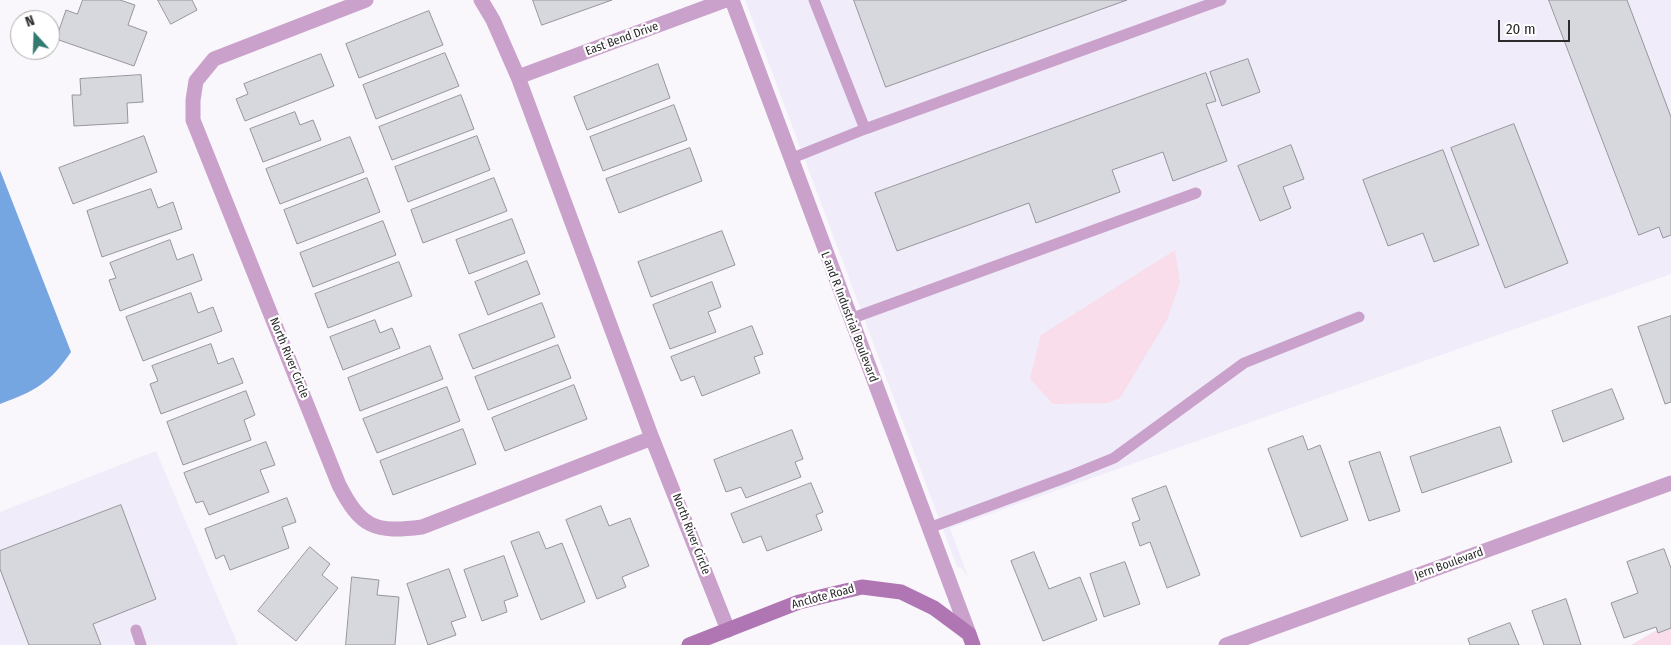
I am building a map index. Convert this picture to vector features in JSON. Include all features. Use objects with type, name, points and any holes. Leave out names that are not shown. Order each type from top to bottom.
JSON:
[{"type":"street","name":"North River Circle","points":[[366,0],[214,59],[196,81],[193,100],[193,120],[339,485],[352,510],[372,526],[392,531],[422,527],[652,438]]},
{"type":"street","name":"North River Circle","points":[[481,0],[493,20],[518,77],[652,438],[728,630]]},
{"type":"street","name":"East Bend Drive","points":[[518,77],[726,0]]},
{"type":"street","name":"L and R Industrial Boulevard","points":[[732,0],[971,640]]},
{"type":"street","name":"Jern Boulevard","points":[[1226,645],[1671,483]]},
{"type":"street","name":"Anclote Road","points":[[689,645],[799,602],[862,587],[902,592],[934,608],[971,640]]},
{"type":"lane","points":[[814,0],[865,129]]},
{"type":"lane","points":[[790,159],[865,129],[1221,0]]},
{"type":"lane","points":[[850,319],[1196,193]]},
{"type":"lane","points":[[928,528],[1114,458],[1244,363],[1358,317]]},
{"type":"lane","points":[[136,630],[141,645]]},
{"type":"shaded area","points":[[745,0],[1671,0],[1671,274],[950,528],[968,577],[961,568],[957,567]]},
{"type":"shaded area","points":[[1175,250],[1180,282],[1167,320],[1120,398],[1108,403],[1053,404],[1030,379],[1041,335]]},
{"type":"shaded area","points":[[156,451],[238,645],[0,645],[0,512]]},
{"type":"shaded area","points":[[1671,622],[1671,645],[1631,645],[1636,642]]},
{"type":"water","points":[[0,170],[71,352],[49,379],[41,385],[23,395],[0,404]]},
{"type":"building","points":[[83,0],[120,0],[135,5],[128,25],[147,32],[134,66],[60,40],[60,27],[66,10],[77,14]]},
{"type":"building","points":[[158,0],[192,0],[197,10],[171,24]]},
{"type":"building","points":[[533,0],[612,0],[542,25]]},
{"type":"building","points":[[854,0],[1127,0],[886,87]]},
{"type":"building","points":[[1549,0],[1627,0],[1671,117],[1671,235],[1663,238],[1659,227],[1639,235]]},
{"type":"building","points":[[429,11],[443,45],[359,78],[346,44]]},
{"type":"building","points":[[445,53],[459,86],[376,119],[363,85]]},
{"type":"building","points":[[321,54],[334,86],[245,121],[236,99],[248,94],[244,84]]},
{"type":"building","points":[[1248,59],[1260,92],[1222,106],[1210,72]]},
{"type":"building","points":[[658,64],[670,98],[587,130],[574,97]]},
{"type":"building","points":[[1206,73],[1216,101],[1206,104],[1227,161],[1173,181],[1163,152],[1112,170],[1120,192],[1036,223],[1029,203],[897,251],[875,193]]},
{"type":"building","points":[[141,75],[143,102],[127,103],[128,123],[74,126],[72,95],[81,95],[80,79]]},
{"type":"building","points":[[461,95],[474,129],[392,160],[379,127]]},
{"type":"building","points":[[674,105],[687,140],[603,171],[590,137]]},
{"type":"building","points":[[295,112],[300,125],[313,120],[321,140],[263,162],[250,129]]},
{"type":"building","points":[[1514,124],[1568,263],[1505,288],[1451,148]]},
{"type":"building","points":[[144,136],[157,172],[73,204],[59,168]]},
{"type":"building","points":[[477,136],[490,170],[408,202],[395,167]]},
{"type":"building","points":[[350,137],[364,172],[280,204],[266,169]]},
{"type":"building","points":[[1291,145],[1304,179],[1283,187],[1291,208],[1260,221],[1238,166]]},
{"type":"building","points":[[690,148],[702,181],[619,213],[606,179]]},
{"type":"building","points":[[1443,150],[1479,245],[1434,262],[1423,233],[1388,246],[1363,180]]},
{"type":"building","points":[[367,178],[380,212],[297,244],[284,210]]},
{"type":"building","points":[[494,178],[507,211],[423,243],[411,210]]},
{"type":"building","points":[[151,189],[158,208],[173,202],[182,229],[102,257],[87,211]]},
{"type":"building","points":[[512,219],[525,253],[469,274],[456,240]]},
{"type":"building","points":[[383,221],[396,255],[313,287],[300,253]]},
{"type":"building","points":[[722,231],[735,265],[651,297],[638,262]]},
{"type":"building","points":[[170,240],[177,260],[193,254],[202,280],[120,311],[109,280],[116,278],[110,263]]},
{"type":"building","points":[[527,261],[540,294],[488,315],[475,282]]},
{"type":"building","points":[[399,262],[412,296],[328,328],[315,294]]},
{"type":"building","points":[[712,282],[721,307],[708,312],[716,332],[670,349],[653,305]]},
{"type":"building","points":[[191,293],[198,313],[213,307],[222,331],[143,361],[126,317]]},
{"type":"building","points":[[542,303],[555,337],[473,369],[459,335]]},
{"type":"building","points":[[1671,316],[1671,402],[1665,404],[1638,327]]},
{"type":"building","points":[[375,320],[380,333],[392,328],[400,348],[343,370],[330,337]]},
{"type":"building","points":[[752,326],[763,354],[754,357],[760,373],[702,396],[694,376],[681,381],[671,357]]},
{"type":"building","points":[[211,344],[218,364],[233,358],[243,383],[161,414],[150,384],[158,381],[152,366]]},
{"type":"building","points":[[558,345],[571,378],[488,410],[475,377]]},
{"type":"building","points":[[430,346],[443,379],[360,411],[348,378]]},
{"type":"building","points":[[574,385],[587,419],[505,451],[492,418]]},
{"type":"building","points":[[447,387],[460,421],[377,453],[363,419]]},
{"type":"building","points":[[1612,389],[1624,419],[1563,442],[1552,411]]},
{"type":"building","points":[[246,391],[255,415],[244,420],[251,440],[183,465],[167,422]]},
{"type":"building","points":[[1500,427],[1512,462],[1422,493],[1410,457]]},
{"type":"building","points":[[463,429],[476,464],[393,495],[380,461]]},
{"type":"building","points":[[792,430],[803,459],[795,462],[801,477],[746,498],[741,487],[726,492],[714,460]]},
{"type":"building","points":[[1303,436],[1308,450],[1320,445],[1348,520],[1301,537],[1268,449]]},
{"type":"building","points":[[266,442],[275,465],[260,470],[269,492],[209,515],[203,501],[196,503],[184,473]]},
{"type":"building","points":[[1380,452],[1400,511],[1369,521],[1349,462]]},
{"type":"building","points":[[811,483],[823,512],[816,515],[822,530],[767,551],[761,536],[743,543],[731,514]]},
{"type":"building","points":[[1166,486],[1200,575],[1167,588],[1150,542],[1140,546],[1132,523],[1140,520],[1132,499]]},
{"type":"building","points":[[287,498],[296,522],[282,527],[289,548],[230,570],[224,555],[216,559],[205,529]]},
{"type":"building","points":[[121,505],[156,599],[93,624],[101,645],[29,645],[0,569],[0,551]]},
{"type":"building","points":[[601,506],[609,526],[630,518],[649,566],[622,577],[626,587],[597,599],[566,520]]},
{"type":"building","points":[[539,532],[546,549],[562,543],[585,602],[541,620],[511,542]]},
{"type":"building","points":[[310,547],[330,564],[322,575],[338,588],[296,641],[258,611]]},
{"type":"building","points":[[1664,549],[1671,568],[1671,628],[1658,633],[1656,627],[1624,638],[1611,603],[1638,593],[1627,562]]},
{"type":"building","points":[[1034,552],[1049,589],[1080,577],[1097,620],[1043,641],[1011,561]]},
{"type":"building","points":[[504,556],[518,596],[504,601],[507,612],[482,621],[464,570]]},
{"type":"building","points":[[1125,562],[1140,604],[1104,617],[1090,574]]},
{"type":"building","points":[[449,569],[466,617],[451,622],[456,635],[428,645],[407,584]]},
{"type":"building","points":[[352,577],[379,580],[377,595],[399,597],[395,645],[346,645]]},
{"type":"building","points":[[1566,599],[1581,645],[1544,645],[1532,611]]},
{"type":"building","points":[[1510,623],[1519,645],[1470,645],[1468,639]]}]
